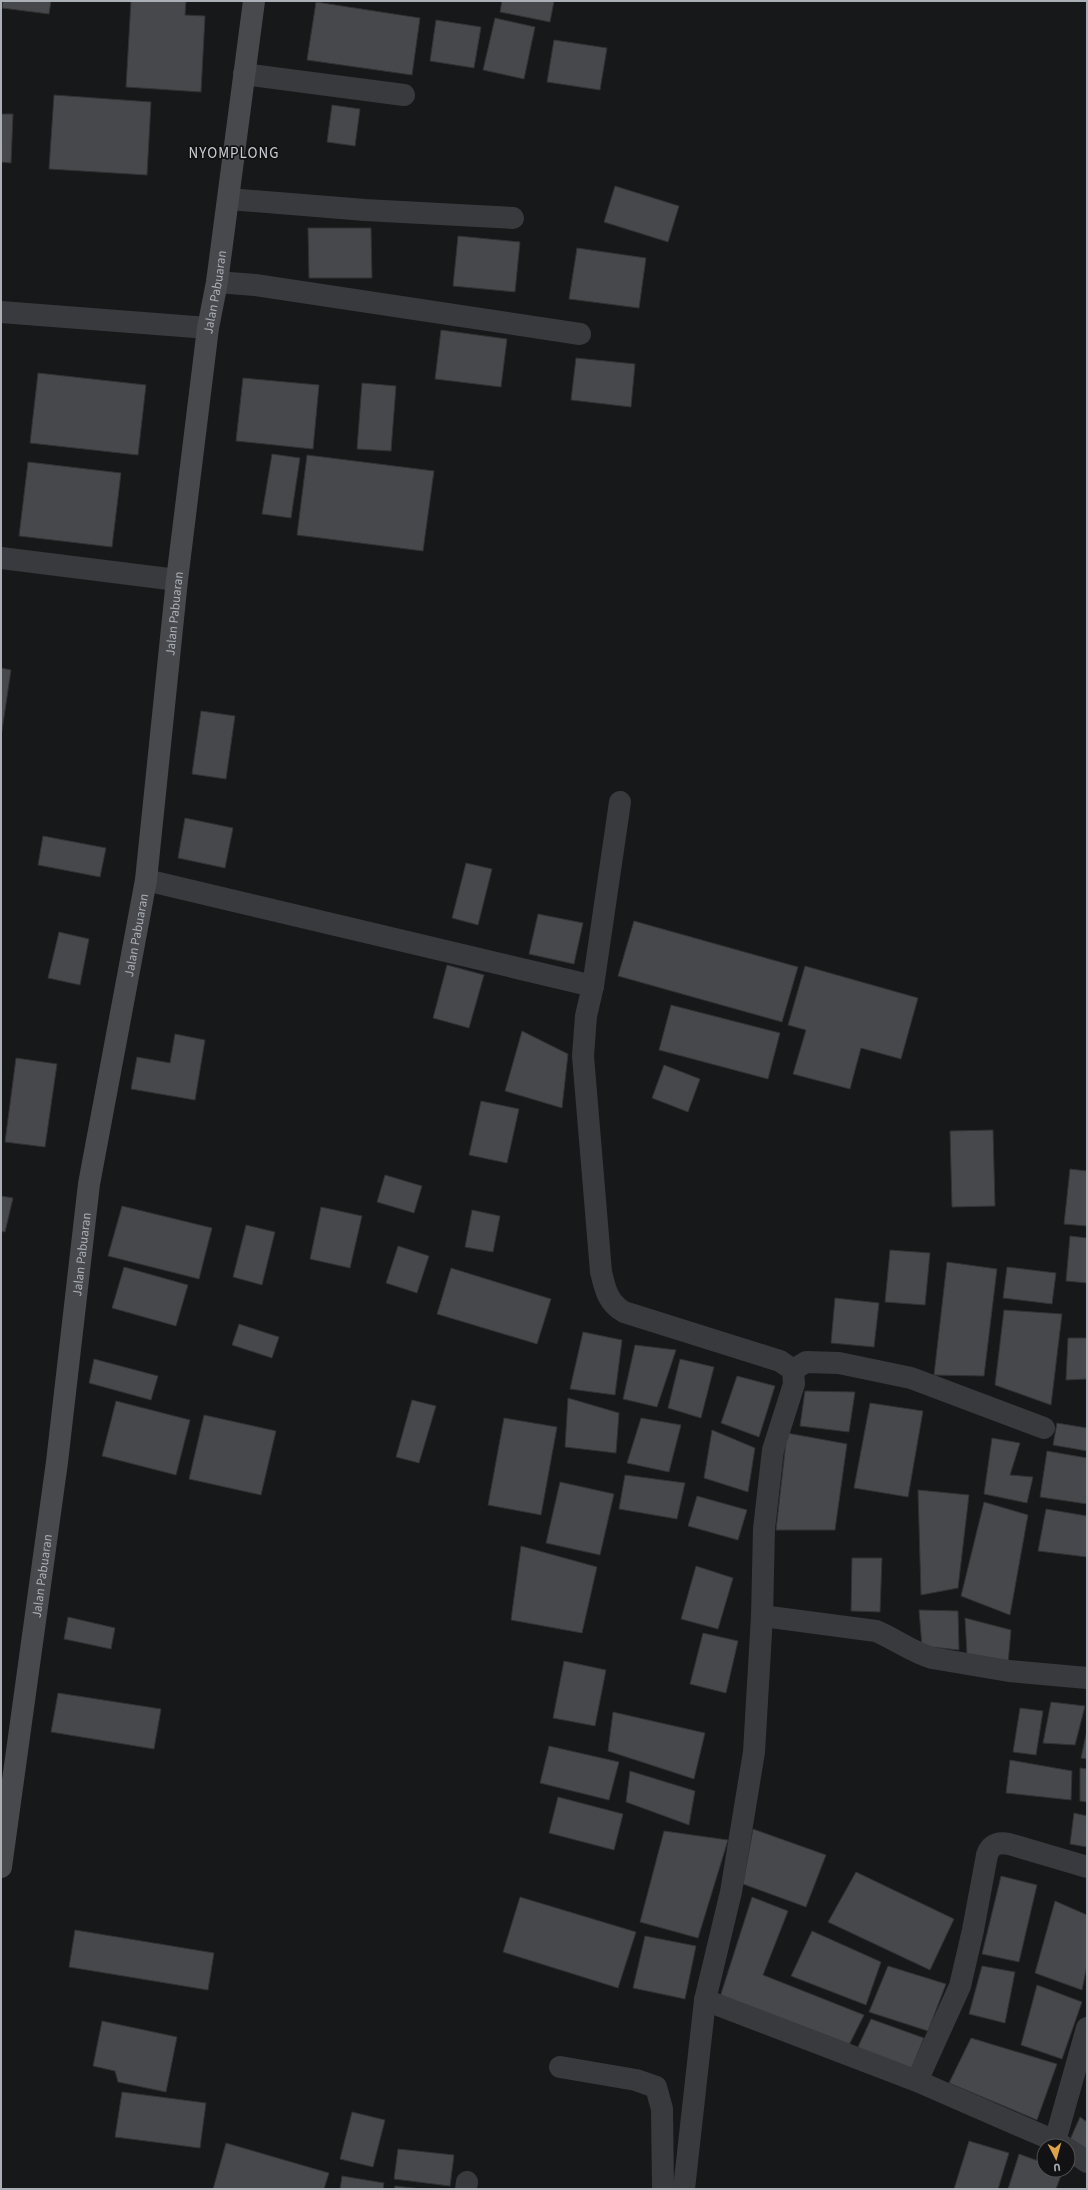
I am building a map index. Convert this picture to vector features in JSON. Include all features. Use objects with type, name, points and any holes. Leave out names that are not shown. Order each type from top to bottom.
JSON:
[{"type":"street","name":"Jalan Pabuaran","points":[[1,1867],[57,1462],[89,1184],[146,880],[177,580],[208,328],[217,282],[229,199],[254,1]]},
{"type":"street","points":[[244,74],[404,95]]},
{"type":"street","points":[[229,199],[365,210],[513,218]]},
{"type":"street","points":[[217,282],[255,285],[580,334]]},
{"type":"street","points":[[1,312],[208,328]]},
{"type":"street","points":[[1,558],[177,580]]},
{"type":"street","points":[[620,802],[593,986],[585,1022],[583,1056],[601,1272],[608,1296],[615,1306],[624,1312],[780,1361],[793,1370]]},
{"type":"street","points":[[146,880],[593,986]]},
{"type":"street","points":[[793,1370],[806,1362],[840,1363],[912,1378],[1044,1428]]},
{"type":"street","points":[[684,2189],[705,2000],[732,1892],[754,1752],[762,1616],[764,1529],[773,1450],[794,1384],[793,1370]]},
{"type":"street","points":[[762,1616],[876,1631],[892,1637],[921,1655],[932,1658],[1009,1671],[1087,1678]]},
{"type":"street","points":[[917,2081],[960,1986],[973,1930],[987,1855],[991,1846],[1002,1843],[1009,1844],[1087,1867]]},
{"type":"street","points":[[705,2000],[917,2081],[1046,2138]]},
{"type":"street","points":[[1063,2138],[1087,2028]]},
{"type":"street","points":[[560,2067],[636,2080],[656,2087],[662,2109],[663,2189]]},
{"type":"street","points":[[1076,2155],[1087,2162]]},
{"type":"building","points":[[3,1],[51,1],[49,14],[2,8]]},
{"type":"building","points":[[131,1],[186,1],[185,15],[205,16],[201,92],[126,87]]},
{"type":"building","points":[[502,1],[554,1],[550,22],[500,12]]},
{"type":"building","points":[[316,2],[420,18],[412,75],[307,60]]},
{"type":"building","points":[[495,18],[535,27],[524,79],[483,70]]},
{"type":"building","points":[[436,20],[481,27],[474,68],[430,61]]},
{"type":"building","points":[[554,40],[607,48],[600,90],[547,82]]},
{"type":"building","points":[[54,95],[151,102],[147,175],[49,169]]},
{"type":"building","points":[[332,105],[360,109],[355,146],[327,142]]},
{"type":"building","points":[[1,114],[13,114],[11,163],[1,162]]},
{"type":"building","points":[[615,186],[679,206],[668,242],[604,222]]},
{"type":"building","points":[[308,228],[371,228],[372,278],[309,278]]},
{"type":"building","points":[[458,236],[520,242],[515,292],[453,286]]},
{"type":"building","points":[[577,248],[646,258],[639,308],[569,299]]},
{"type":"building","points":[[441,330],[507,339],[501,387],[435,379]]},
{"type":"building","points":[[576,358],[635,364],[631,407],[571,400]]},
{"type":"building","points":[[38,373],[146,385],[138,455],[30,443]]},
{"type":"building","points":[[243,378],[319,385],[313,449],[236,441]]},
{"type":"building","points":[[362,383],[396,386],[391,451],[357,449]]},
{"type":"building","points":[[272,454],[300,458],[291,518],[262,514]]},
{"type":"building","points":[[307,455],[434,471],[423,551],[297,535]]},
{"type":"building","points":[[28,462],[121,473],[112,547],[19,536]]},
{"type":"building","points":[[1,668],[11,670],[1,737]]},
{"type":"building","points":[[201,711],[235,716],[226,779],[192,774]]},
{"type":"building","points":[[185,818],[233,828],[225,868],[178,858]]},
{"type":"building","points":[[43,836],[106,848],[100,877],[38,865]]},
{"type":"building","points":[[466,863],[492,869],[478,925],[452,918]]},
{"type":"building","points":[[538,914],[583,923],[574,964],[529,954]]},
{"type":"building","points":[[634,921],[798,967],[782,1022],[618,976]]},
{"type":"building","points":[[59,932],[89,939],[80,985],[48,978]]},
{"type":"building","points":[[447,965],[484,975],[469,1028],[433,1018]]},
{"type":"building","points":[[805,966],[918,998],[901,1059],[861,1048],[850,1089],[793,1074],[806,1030],[788,1025]]},
{"type":"building","points":[[671,1005],[780,1033],[768,1079],[659,1050]]},
{"type":"building","points":[[522,1031],[568,1054],[562,1108],[505,1091]]},
{"type":"building","points":[[175,1034],[205,1040],[195,1100],[131,1089],[137,1057],[170,1063]]},
{"type":"building","points":[[16,1058],[57,1064],[45,1147],[5,1142]]},
{"type":"building","points":[[664,1065],[700,1079],[688,1112],[652,1098]]},
{"type":"building","points":[[481,1101],[519,1109],[507,1163],[469,1155]]},
{"type":"building","points":[[993,1130],[995,1206],[952,1207],[950,1131]]},
{"type":"building","points":[[1070,1169],[1087,1171],[1087,1226],[1064,1224]]},
{"type":"building","points":[[385,1175],[422,1186],[414,1213],[377,1202]]},
{"type":"building","points":[[1,1196],[13,1198],[5,1232],[1,1231]]},
{"type":"building","points":[[122,1206],[212,1228],[199,1279],[108,1256]]},
{"type":"building","points":[[321,1207],[362,1216],[350,1268],[310,1259]]},
{"type":"building","points":[[472,1210],[500,1216],[493,1252],[465,1247]]},
{"type":"building","points":[[246,1225],[275,1232],[262,1285],[233,1277]]},
{"type":"building","points":[[1070,1236],[1087,1238],[1087,1283],[1066,1281]]},
{"type":"building","points":[[398,1246],[429,1256],[417,1293],[386,1283]]},
{"type":"building","points":[[890,1250],[930,1253],[925,1305],[885,1302]]},
{"type":"building","points":[[947,1262],[997,1269],[984,1376],[934,1375]]},
{"type":"building","points":[[124,1267],[188,1285],[176,1326],[112,1308]]},
{"type":"building","points":[[1007,1267],[1056,1273],[1052,1304],[1003,1298]]},
{"type":"building","points":[[451,1268],[551,1299],[537,1344],[437,1314]]},
{"type":"building","points":[[835,1298],[879,1303],[874,1347],[831,1343]]},
{"type":"building","points":[[1004,1310],[1062,1314],[1051,1405],[995,1385]]},
{"type":"building","points":[[239,1324],[279,1337],[272,1358],[232,1345]]},
{"type":"building","points":[[583,1332],[622,1340],[615,1395],[570,1389]]},
{"type":"building","points":[[1068,1338],[1087,1338],[1087,1379],[1066,1380]]},
{"type":"building","points":[[635,1345],[676,1350],[657,1407],[623,1399]]},
{"type":"building","points":[[94,1359],[158,1376],[151,1400],[89,1383]]},
{"type":"building","points":[[680,1359],[714,1367],[701,1418],[668,1408]]},
{"type":"building","points":[[737,1376],[775,1386],[759,1437],[721,1423]]},
{"type":"building","points":[[805,1391],[855,1392],[849,1432],[800,1426]]},
{"type":"building","points":[[568,1398],[619,1413],[616,1453],[565,1447]]},
{"type":"building","points":[[412,1400],[436,1406],[419,1463],[396,1457]]},
{"type":"building","points":[[116,1401],[190,1420],[176,1475],[102,1456]]},
{"type":"building","points":[[870,1403],[923,1411],[908,1497],[854,1488]]},
{"type":"building","points":[[204,1415],[276,1431],[261,1495],[189,1479]]},
{"type":"building","points":[[504,1418],[557,1427],[541,1515],[488,1505]]},
{"type":"building","points":[[641,1418],[681,1425],[669,1472],[627,1463]]},
{"type":"building","points":[[1057,1423],[1087,1428],[1087,1451],[1053,1445]]},
{"type":"building","points":[[712,1430],[755,1448],[748,1492],[704,1478]]},
{"type":"building","points":[[787,1433],[847,1444],[835,1530],[776,1530]]},
{"type":"building","points":[[992,1438],[1020,1443],[1010,1475],[1033,1477],[1027,1503],[984,1494]]},
{"type":"building","points":[[1047,1451],[1087,1458],[1087,1504],[1040,1497]]},
{"type":"building","points":[[625,1475],[685,1483],[677,1519],[619,1509]]},
{"type":"building","points":[[560,1482],[614,1494],[600,1555],[546,1543]]},
{"type":"building","points":[[918,1490],[969,1495],[958,1588],[921,1595]]},
{"type":"building","points":[[697,1496],[747,1510],[738,1540],[688,1526]]},
{"type":"building","points":[[984,1502],[1028,1515],[1010,1615],[961,1596]]},
{"type":"building","points":[[1046,1509],[1087,1516],[1087,1557],[1038,1551]]},
{"type":"building","points":[[521,1546],[597,1567],[582,1633],[511,1620]]},
{"type":"building","points":[[852,1558],[882,1558],[880,1612],[851,1611]]},
{"type":"building","points":[[696,1566],[733,1578],[718,1629],[681,1619]]},
{"type":"building","points":[[919,1610],[958,1611],[959,1650],[922,1646]]},
{"type":"building","points":[[68,1617],[115,1628],[111,1649],[64,1639]]},
{"type":"building","points":[[965,1618],[1011,1630],[1008,1664],[967,1654]]},
{"type":"building","points":[[703,1633],[738,1641],[726,1693],[690,1684]]},
{"type":"building","points":[[564,1661],[606,1670],[595,1726],[553,1718]]},
{"type":"building","points":[[58,1693],[161,1709],[154,1749],[51,1732]]},
{"type":"building","points":[[1051,1702],[1085,1706],[1075,1745],[1043,1743]]},
{"type":"building","points":[[1020,1708],[1043,1711],[1036,1755],[1013,1752]]},
{"type":"building","points":[[613,1712],[705,1733],[694,1779],[608,1751]]},
{"type":"building","points":[[1087,1730],[1087,1759],[1081,1758]]},
{"type":"building","points":[[549,1746],[619,1762],[609,1800],[540,1783]]},
{"type":"building","points":[[1010,1760],[1072,1771],[1071,1800],[1006,1793]]},
{"type":"building","points":[[1080,1768],[1087,1769],[1087,1802],[1080,1801]]},
{"type":"building","points":[[630,1771],[695,1791],[689,1825],[626,1802]]},
{"type":"building","points":[[558,1797],[623,1814],[614,1850],[549,1833]]},
{"type":"building","points":[[1074,1813],[1087,1816],[1087,1847],[1070,1844]]},
{"type":"building","points":[[753,1829],[826,1855],[806,1907],[743,1884]]},
{"type":"building","points":[[664,1831],[728,1840],[698,1938],[640,1922]]},
{"type":"building","points":[[856,1872],[954,1919],[930,1970],[828,1922]]},
{"type":"building","points":[[1001,1876],[1037,1885],[1019,1962],[982,1954]]},
{"type":"building","points":[[520,1897],[636,1932],[618,1988],[503,1952]]},
{"type":"building","points":[[752,1897],[788,1911],[763,1975],[864,2015],[849,2045],[720,1997]]},
{"type":"building","points":[[1055,1901],[1087,1915],[1087,1965],[1082,1990],[1035,1973]]},
{"type":"building","points":[[75,1930],[214,1953],[208,1990],[69,1967]]},
{"type":"building","points":[[812,1931],[881,1962],[866,2005],[791,1976]]},
{"type":"building","points":[[645,1936],[696,1946],[685,1999],[633,1988]]},
{"type":"building","points":[[888,1966],[946,1984],[928,2031],[869,2012]]},
{"type":"building","points":[[982,1966],[1015,1972],[1005,2023],[969,2014]]},
{"type":"building","points":[[1037,1985],[1082,2002],[1062,2059],[1021,2045]]},
{"type":"building","points":[[871,2019],[924,2038],[910,2072],[856,2051]]},
{"type":"building","points":[[102,2021],[177,2037],[166,2092],[118,2082],[115,2071],[93,2066]]},
{"type":"building","points":[[971,2038],[1057,2064],[1037,2120],[949,2083]]},
{"type":"building","points":[[122,2092],[206,2103],[200,2148],[115,2137]]},
{"type":"building","points":[[352,2112],[385,2120],[373,2167],[340,2159]]},
{"type":"building","points":[[1080,2117],[1087,2122],[1087,2150],[1076,2145],[1076,2138],[1071,2138]]},
{"type":"building","points":[[969,2141],[1009,2153],[998,2189],[954,2189]]},
{"type":"building","points":[[226,2143],[329,2173],[324,2189],[213,2189]]},
{"type":"building","points":[[398,2149],[454,2155],[450,2186],[394,2179]]},
{"type":"building","points":[[1019,2154],[1036,2160],[1036,2178],[1060,2178],[1056,2189],[1008,2189]]},
{"type":"building","points":[[342,2176],[384,2183],[383,2189],[340,2189]]},
{"type":"building","points":[[395,2186],[423,2189],[394,2189]]},
{"type":"district","name":"NYOMPLONG","points":[[234,153]]}]
